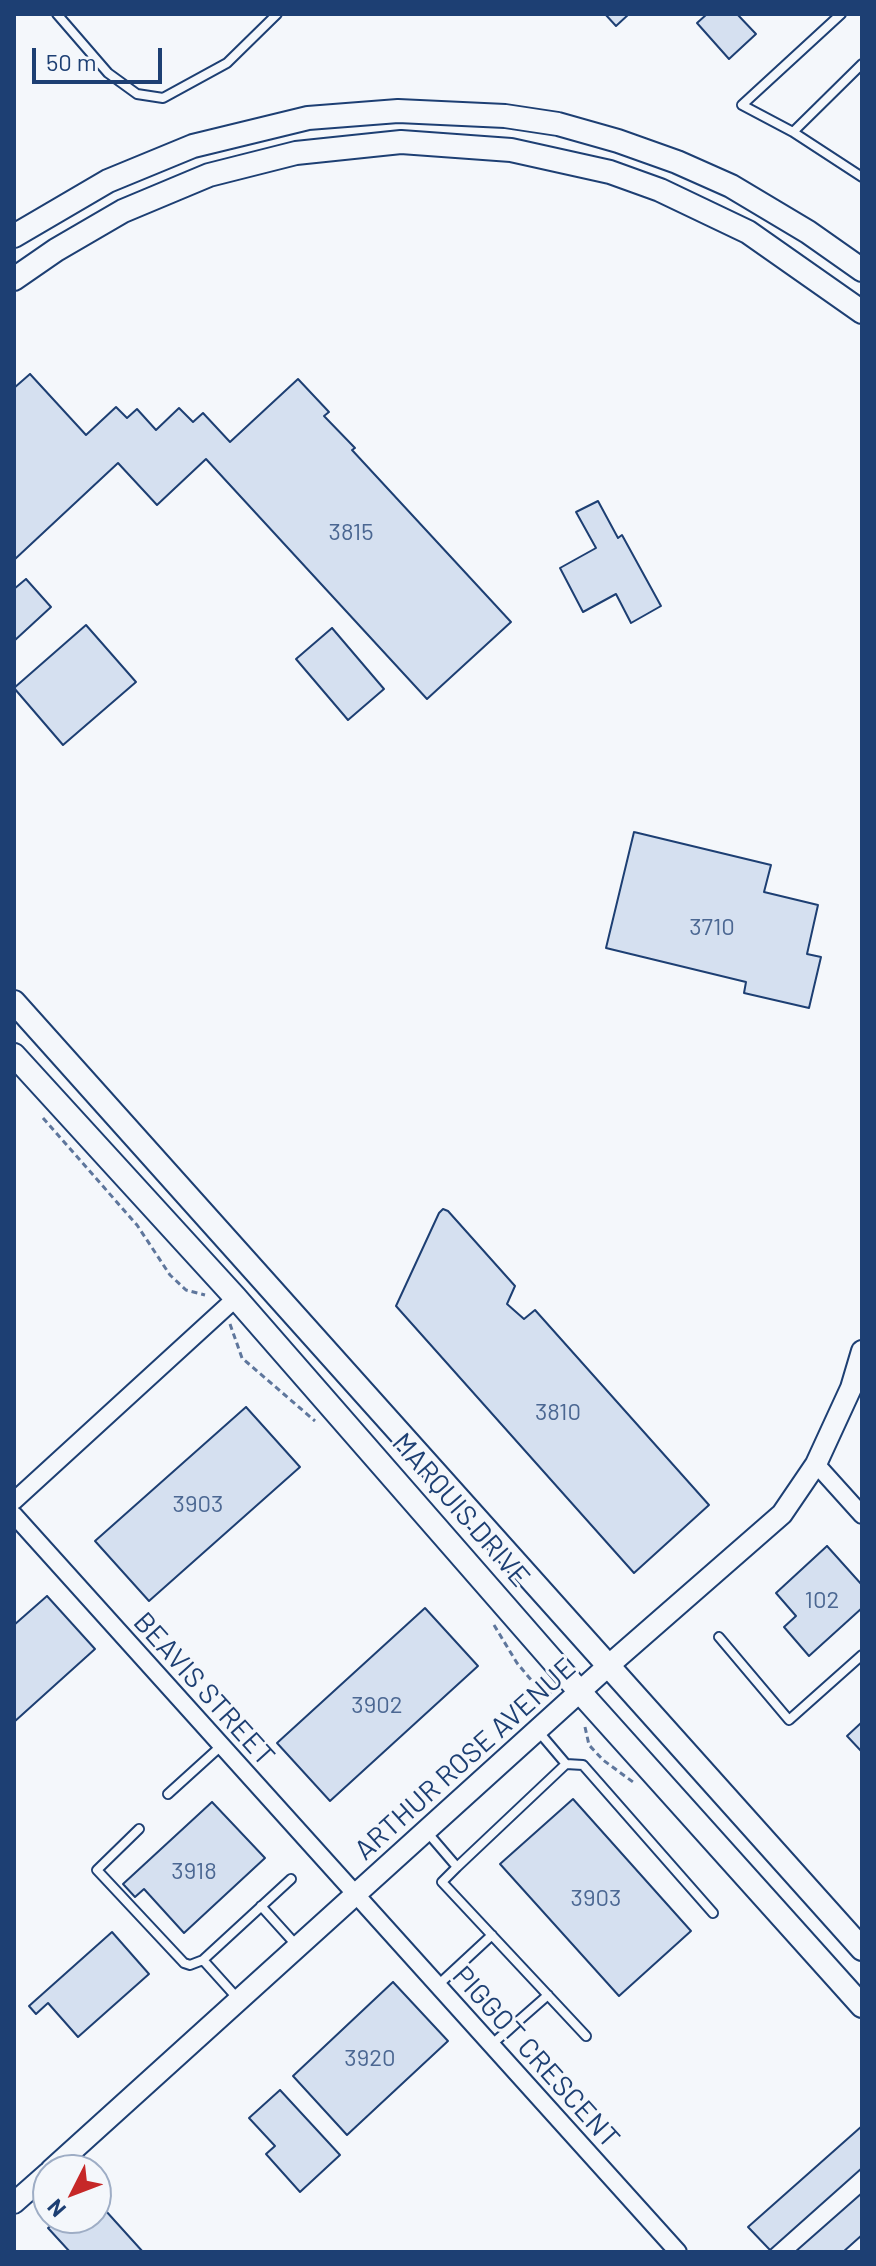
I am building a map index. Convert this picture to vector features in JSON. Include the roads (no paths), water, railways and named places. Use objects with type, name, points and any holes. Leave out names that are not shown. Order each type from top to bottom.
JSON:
[{"type":"main road","points":[[14,236],[108,181],[193,146],[308,118],[386,111],[424,112],[505,116],[558,124],[677,162],[767,206],[862,270]]},
{"type":"main road","points":[[14,279],[123,211],[209,175],[296,153],[401,142],[511,150],[610,172],[647,185],[705,209],[748,232],[862,312]]},
{"type":"main road","name":"MARQUIS DRIVE","points":[[14,1002],[862,1949]]},
{"type":"main road","name":"MARQUIS DRIVE","points":[[14,1055],[236,1298],[580,1692],[862,2006]]},
{"type":"street","points":[[14,1501],[236,1298]]},
{"type":"street","name":"ARTHUR ROSE AVENUE","points":[[68,2154],[608,1666],[782,1514],[816,1464],[851,1388],[862,1351]]},
{"type":"street","points":[[816,1464],[862,1515]]},
{"type":"street","name":"BEAVIS STREET","points":[[14,1515],[355,1896]]},
{"type":"street","name":"PIGGOT CRESCENT","points":[[355,1896],[678,2252]]},
{"type":"street","name":"ARTHUR ROSE AVENUE","points":[[14,2203],[32,2187]]},
{"type":"lane","points":[[57,14],[108,73],[137,94],[163,98],[227,63],[277,14]]},
{"type":"lane","points":[[841,14],[742,105],[793,132],[862,177]]},
{"type":"lane","points":[[793,132],[862,64]]},
{"type":"lane","points":[[719,1637],[789,1720],[862,1655]]},
{"type":"lane","points":[[538,1731],[566,1764],[583,1765],[713,1913]]},
{"type":"lane","points":[[168,1794],[221,1746]]},
{"type":"lane","points":[[566,1764],[442,1882],[586,2036]]},
{"type":"lane","points":[[139,1829],[97,1870],[184,1963],[190,1965],[203,1960],[291,1879]]},
{"type":"lane","points":[[427,1831],[457,1867]]},
{"type":"lane","points":[[261,1906],[299,1947]]},
{"type":"lane","points":[[437,1986],[492,1935]]},
{"type":"lane","points":[[203,1960],[240,2000]]},
{"type":"lane","points":[[491,2045],[548,1995]]}]
